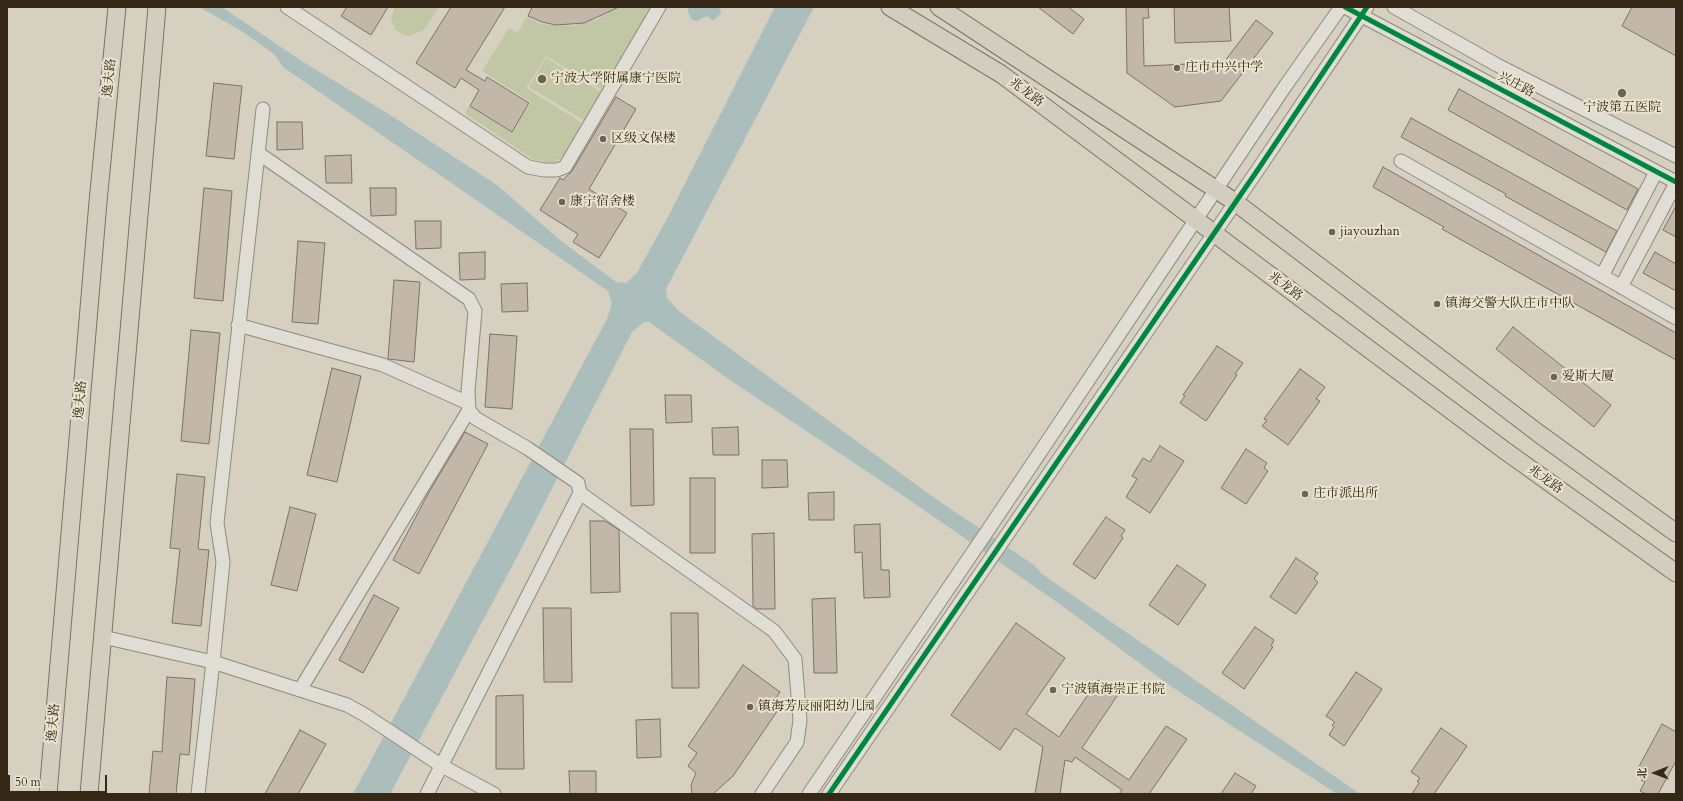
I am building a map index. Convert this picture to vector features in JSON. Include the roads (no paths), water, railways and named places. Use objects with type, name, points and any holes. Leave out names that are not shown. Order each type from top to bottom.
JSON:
[{"type":"main road","name":"逸夫路","points":[[48,794],[98,202],[117,7]]},
{"type":"main road","points":[[89,794],[157,7]]},
{"type":"main road","name":"兆龙路","points":[[890,7],[1001,74],[1504,450],[1676,572]]},
{"type":"main road","name":"兆龙路","points":[[939,7],[1235,202],[1538,433],[1676,532]]},
{"type":"street","points":[[287,7],[528,167],[544,170],[557,170],[564,167],[659,7]]},
{"type":"street","points":[[809,794],[988,530],[1286,84],[1341,7]]},
{"type":"street","name":"兴庄路","points":[[1345,7],[1364,11],[1676,183]]},
{"type":"street","name":"兴庄路","points":[[1394,7],[1497,65],[1676,156]]},
{"type":"street","points":[[829,794],[1002,540],[1214,234],[1364,11]]},
{"type":"street","points":[[198,794],[223,562],[217,523],[263,109]]},
{"type":"street","points":[[258,153],[469,299],[475,311],[469,407],[300,690]]},
{"type":"street","points":[[1401,161],[1676,318]]},
{"type":"street","points":[[1602,276],[1656,172]]},
{"type":"street","points":[[1621,287],[1676,183]]},
{"type":"street","points":[[238,325],[382,365],[469,407],[475,418],[527,448],[578,483],[580,493],[427,794]]},
{"type":"street","points":[[580,493],[774,631],[795,659],[800,720],[797,742],[762,794]]},
{"type":"street","points":[[103,637],[213,662],[347,705],[365,715],[442,766],[494,794]]},
{"type":"place","name":"庄市中兴中学","points":[[1177,68]]},
{"type":"place","name":"宁波大学附属康宁医院","points":[[542,79]]},
{"type":"place","name":"宁波第五医院","points":[[1622,93]]},
{"type":"place","name":"区级文保楼","points":[[603,139]]},
{"type":"place","name":"康宁宿舍楼","points":[[562,202]]},
{"type":"place","name":"jiayouzhan","points":[[1332,232]]},
{"type":"place","name":"镇海交警大队庄市中队","points":[[1437,304]]},
{"type":"place","name":"爱斯大厦","points":[[1554,377]]},
{"type":"place","name":"庄市派出所","points":[[1305,494]]},
{"type":"place","name":"宁波镇海崇正书院","points":[[1053,690]]},
{"type":"place","name":"镇海芳辰丽阳幼儿园","points":[[750,707]]}]
